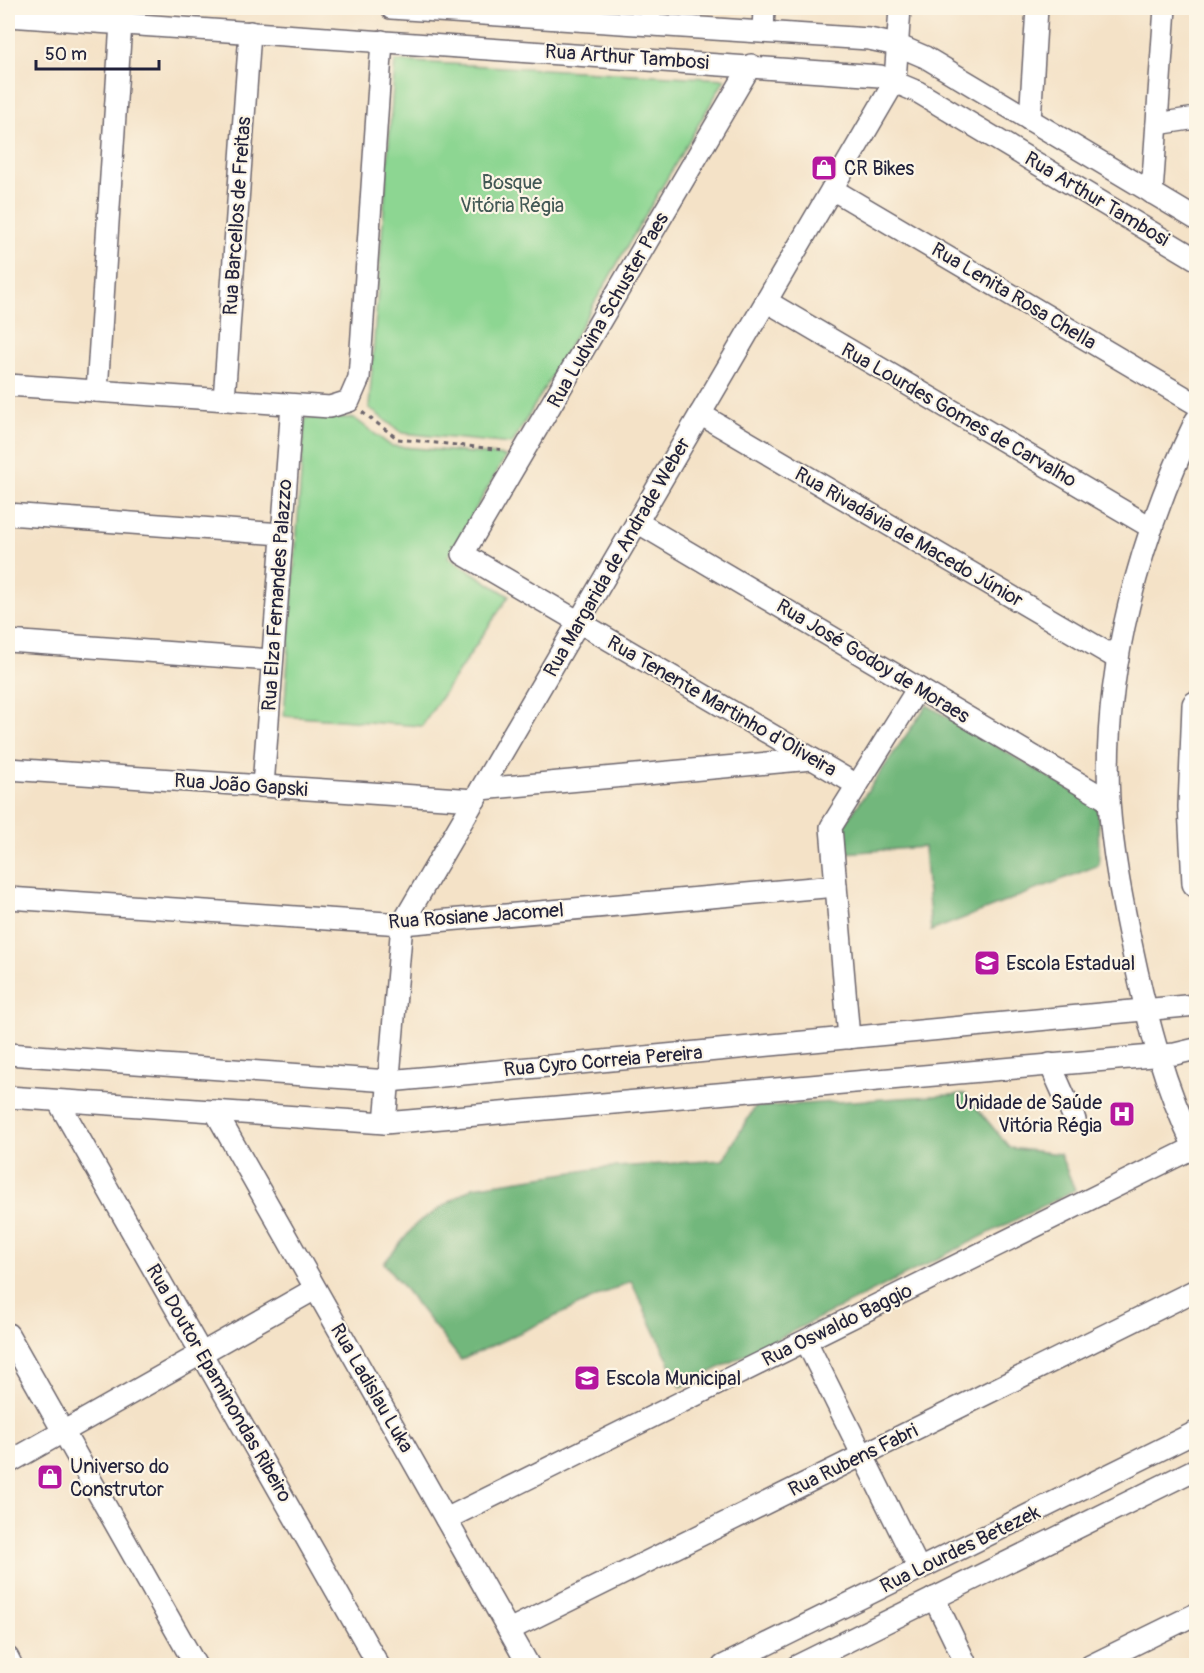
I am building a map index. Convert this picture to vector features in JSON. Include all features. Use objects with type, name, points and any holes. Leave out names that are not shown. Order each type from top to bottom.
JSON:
[{"type":"main road","points":[[1197,705],[1192,807],[1197,884]]},
{"type":"street","name":"Rua Arthur Tambosi","points":[[391,8],[635,16],[763,32],[869,39],[897,45],[925,57],[1197,219]]},
{"type":"street","points":[[763,32],[764,8]]},
{"type":"street","name":"Rua Margarida de Andrade Weber","points":[[385,1123],[402,924],[895,81],[900,8]]},
{"type":"street","points":[[1030,120],[1037,8]]},
{"type":"street","points":[[1152,193],[1165,8]]},
{"type":"street","name":"Rua Arthur Tambosi","points":[[8,16],[866,73],[895,81],[918,92],[1197,259]]},
{"type":"street","points":[[97,391],[121,23]]},
{"type":"street","name":"Rua Barcellos de Freitas","points":[[224,400],[250,32]]},
{"type":"street","points":[[8,385],[330,407],[349,401],[359,378],[381,41]]},
{"type":"street","name":"Rua Ludvina Schuster Paes","points":[[464,554],[752,65]]},
{"type":"street","points":[[1157,124],[1197,118]]},
{"type":"street","name":"Rua Lenita Rosa Chella","points":[[831,189],[1197,404]]},
{"type":"street","name":"Rua Lourdes Gomes de Carvalho","points":[[766,302],[1152,528]]},
{"type":"street","name":"Rua Elza Fernandes Palazzo","points":[[263,786],[291,405]]},
{"type":"street","name":"Rua Rivadávia de Macedo Júnior","points":[[700,414],[1118,659]]},
{"type":"street","points":[[1196,1149],[1174,1102],[1145,1011],[1118,876],[1109,801],[1111,736],[1118,659],[1152,528],[1165,490],[1197,420]]},
{"type":"street","points":[[8,514],[282,534]]},
{"type":"street","name":"Rua José Godoy de Moraes","points":[[637,522],[1109,801]]},
{"type":"street","name":"Rua Tenente Martinho d'Oliveira","points":[[464,554],[857,785]]},
{"type":"street","points":[[8,641],[272,660]]},
{"type":"street","points":[[849,1038],[831,827],[918,688]]},
{"type":"street","name":"Rua João Gapski","points":[[8,769],[263,786],[478,794],[812,759]]},
{"type":"street","name":"Rua Rosiane Jacomel","points":[[8,898],[402,924],[836,886]]},
{"type":"street","name":"Rua Cyro Correia Pereira","points":[[8,1054],[388,1081],[1197,1005]]},
{"type":"street","points":[[8,1097],[385,1123],[1158,1055],[1197,1049]]},
{"type":"street","points":[[1050,1064],[1075,1120]]},
{"type":"street","name":"Rua Doutor Epaminondas Ribeiro","points":[[58,1101],[379,1665]]},
{"type":"street","name":"Rua Ladislau Luka","points":[[214,1111],[530,1665]]},
{"type":"street","name":"Rua Oswaldo Baggio","points":[[446,1519],[1196,1149]]},
{"type":"street","points":[[8,1463],[315,1289]]},
{"type":"street","name":"Rua Rubens Fabri","points":[[509,1630],[1197,1290]]},
{"type":"street","points":[[8,1334],[196,1665]]},
{"type":"street","points":[[806,1341],[919,1569]]},
{"type":"street","name":"Rua Lourdes Betezek","points":[[723,1665],[1197,1432]]},
{"type":"street","name":"Rua Lourdes Betezek","points":[[797,1665],[1197,1469]]},
{"type":"street","points":[[934,1598],[967,1665]]},
{"type":"street","points":[[1090,1665],[1197,1614]]},
{"type":"street","points":[[8,1658],[12,1665]]},
{"type":"path","points":[[349,401],[398,439],[524,453]]},
{"type":"green space","name":"Bosque Vitória Régia","points":[[395,61],[725,79],[512,444],[402,433],[369,408]]},
{"type":"green space","points":[[305,418],[354,418],[391,446],[506,456],[448,557],[509,596],[422,726],[284,716]]},
{"type":"green space","points":[[927,705],[1098,806],[1099,865],[931,931],[924,847],[845,853],[844,825]]},
{"type":"green space","points":[[965,1094],[1010,1148],[1060,1154],[1075,1190],[681,1387],[631,1281],[461,1360],[384,1263],[417,1223],[473,1187],[601,1168],[723,1160],[755,1107]]},
{"type":"place","name":"CR Bikes","points":[[824,168]]},
{"type":"place","name":"Escola Estadual","points":[[987,963]]},
{"type":"place","name":"Unidade de Saúde Vitória Régia","points":[[1122,1114]]},
{"type":"place","name":"Escola Municipal","points":[[587,1378]]},
{"type":"place","name":"Universo do Construtor","points":[[50,1477]]}]
